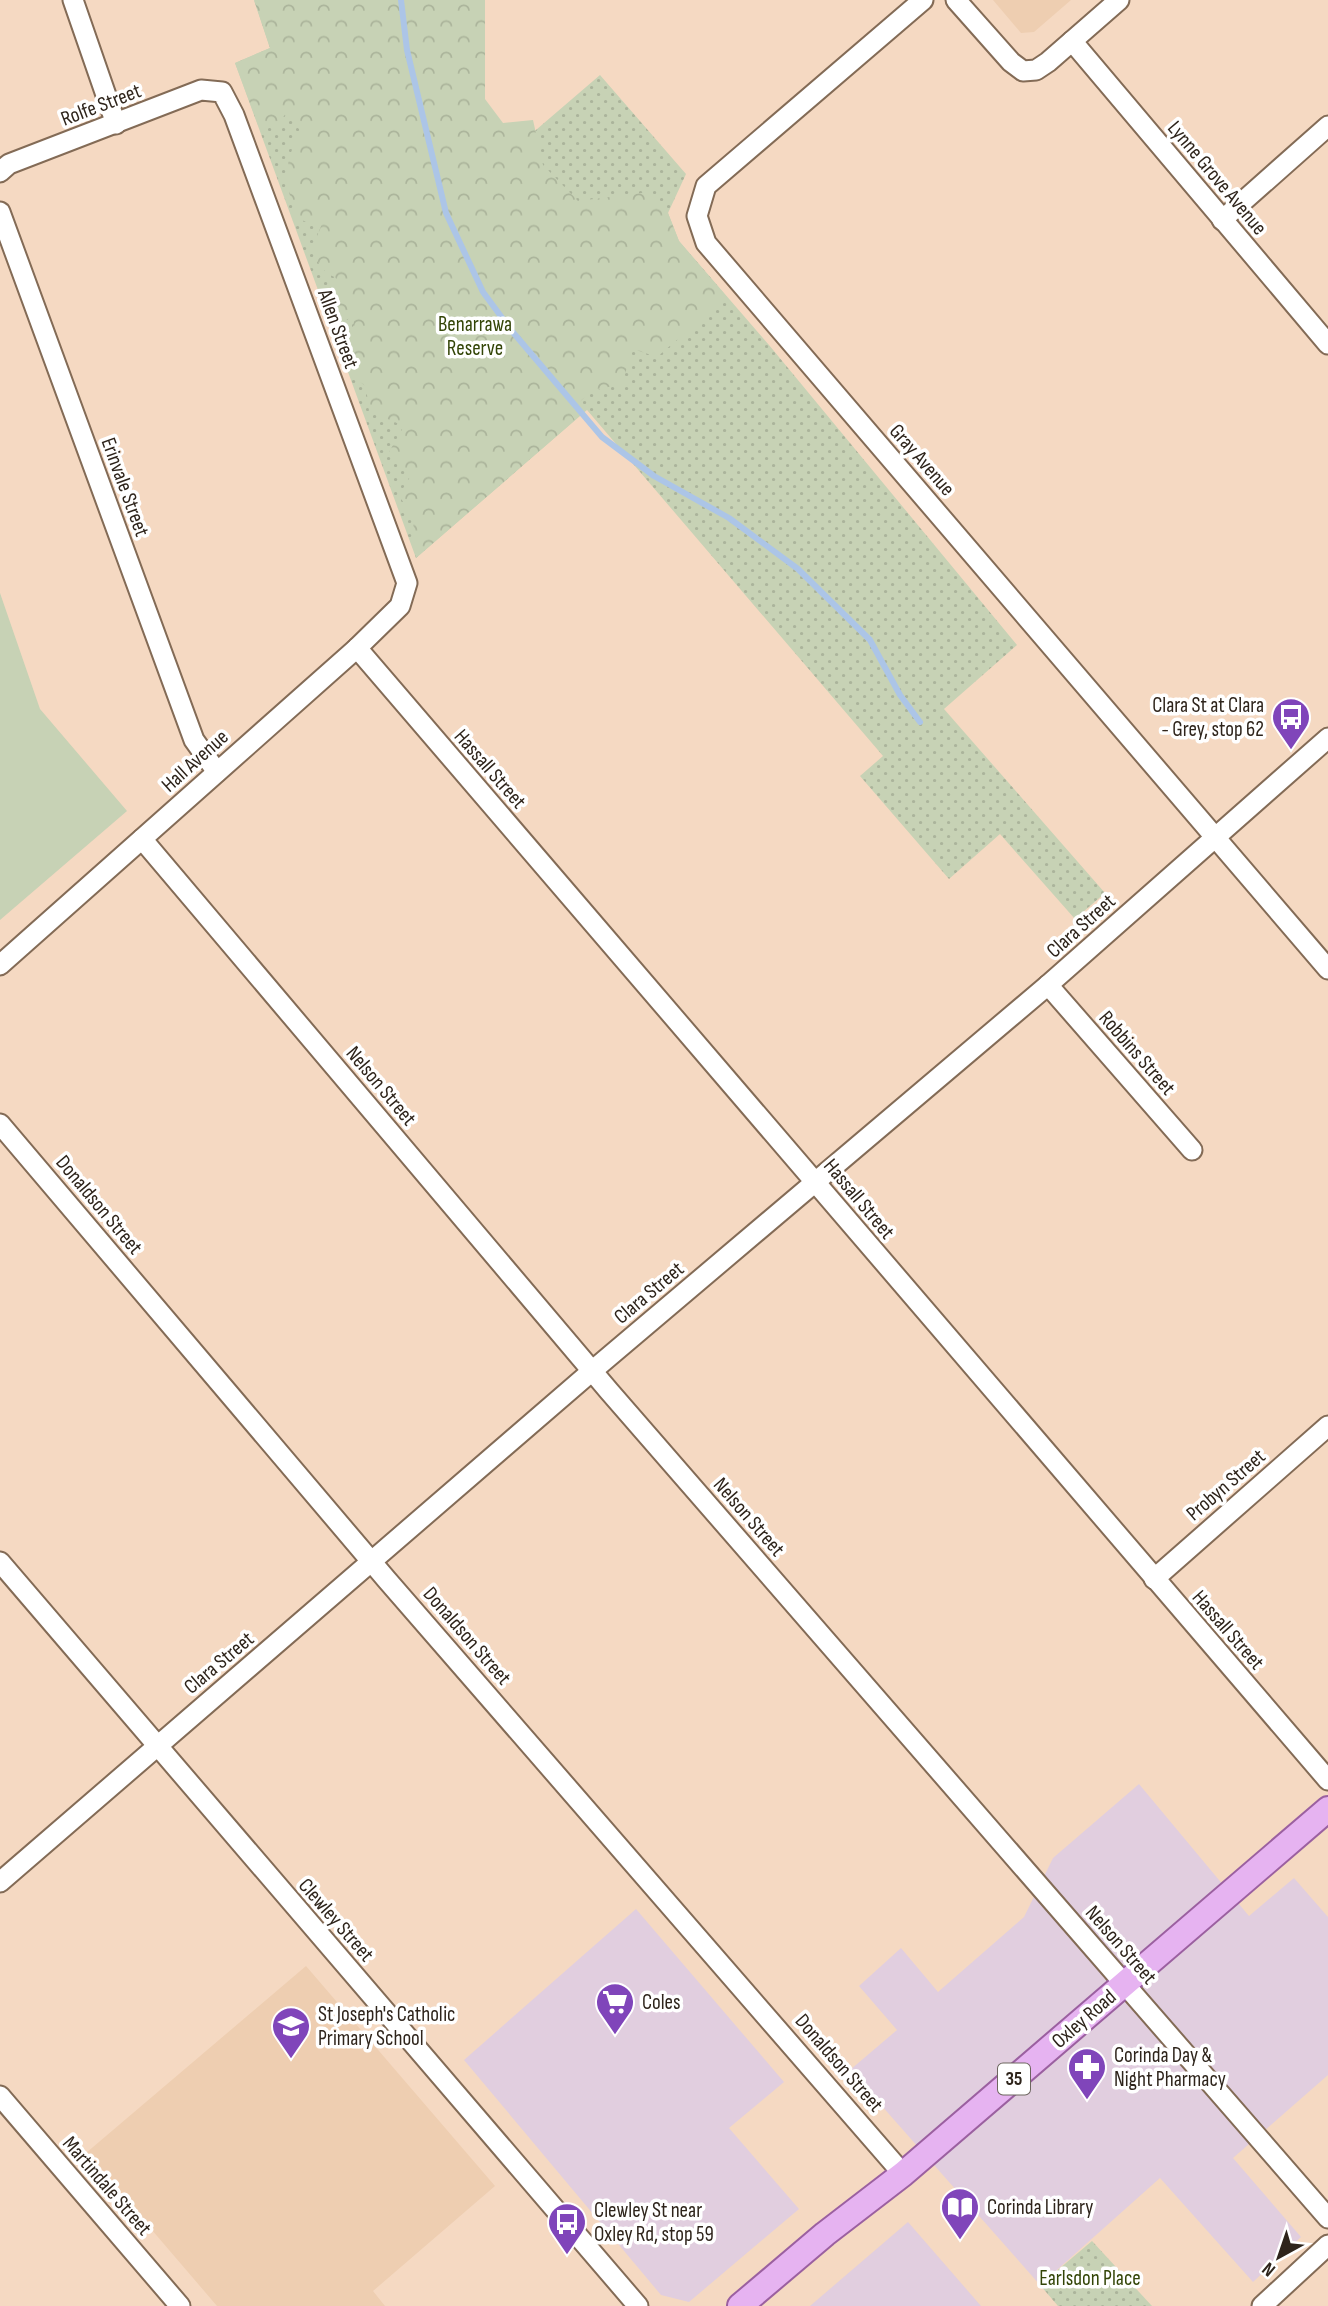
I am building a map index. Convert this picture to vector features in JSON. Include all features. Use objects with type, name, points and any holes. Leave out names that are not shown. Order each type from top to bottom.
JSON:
[{"type":"main road","name":"Oxley Road","points":[[740,2306],[825,2234],[903,2174],[1328,1809]]},
{"type":"street","points":[[73,0],[116,124]]},
{"type":"street","name":"Gray Avenue","points":[[923,0],[706,186],[697,216],[706,243],[1328,969]]},
{"type":"street","points":[[956,0],[1011,62],[1023,71],[1036,70],[1119,0]]},
{"type":"street","name":"Lynne Grove Avenue","points":[[1072,41],[1328,344]]},
{"type":"street","name":"Rolfe Street","points":[[0,172],[9,164],[201,90],[222,92]]},
{"type":"street","name":"Allen Street","points":[[222,92],[239,128],[407,583]]},
{"type":"street","points":[[1222,220],[1328,126]]},
{"type":"street","name":"Erinvale Street","points":[[0,212],[194,740],[217,772]]},
{"type":"street","name":"Hall Avenue","points":[[0,965],[356,648],[400,606],[407,583]]},
{"type":"street","name":"Hassall Street","points":[[356,648],[1328,1780]]},
{"type":"street","name":"Clara Street","points":[[0,1882],[593,1371],[1048,985],[1328,738]]},
{"type":"street","name":"Nelson Street","points":[[142,839],[593,1371],[1328,2218]]},
{"type":"street","name":"Robbins Street","points":[[1048,985],[1192,1150]]},
{"type":"street","name":"Donaldson Street","points":[[0,1124],[372,1562],[903,2174]]},
{"type":"street","name":"Probyn Street","points":[[1154,1578],[1328,1426]]},
{"type":"street","name":"Clewley Street","points":[[0,1562],[638,2306]]},
{"type":"street","name":"Martindale Street","points":[[0,2096],[169,2302]]},
{"type":"street","points":[[1262,2306],[1328,2245]]},
{"type":"shaded area","points":[[993,0],[1071,0],[1034,32],[1021,33]]},
{"type":"shaded area","points":[[1139,1784],[1249,1916],[1294,1878],[1328,1917],[1328,2075],[1233,2158],[1301,2237],[1253,2282],[1160,2178],[1040,2285],[850,2070],[897,2030],[859,1986],[901,1948],[938,1992],[1024,1917],[1053,1858]]},
{"type":"shaded area","points":[[636,1909],[784,2082],[729,2128],[799,2209],[689,2302],[661,2295],[464,2060]]},
{"type":"shaded area","name":"St Joseph's Catholic Primary School","points":[[306,1966],[495,2186],[373,2291],[385,2306],[217,2306],[86,2153]]},
{"type":"shaded area","points":[[908,2222],[981,2306],[810,2306]]},
{"type":"green space","name":"Benarrawa Reserve","points":[[254,0],[445,208],[600,75],[686,174],[668,213],[679,241],[769,345],[1017,645],[944,709],[1105,893],[1075,919],[1000,834],[949,879],[860,776],[883,756],[587,410],[416,558],[235,63],[270,48]]},
{"type":"green space","points":[[254,0],[485,0],[485,99],[503,123],[533,120],[543,165],[578,201],[649,192],[668,213],[679,241],[727,297],[657,357],[633,349],[622,383],[591,392],[569,411],[575,420],[416,558],[413,519],[399,495],[413,472],[398,466],[389,452],[404,426],[369,411],[366,387],[356,378],[351,340],[355,314],[345,321],[333,317],[331,294],[336,278],[322,268],[316,255],[316,240],[322,224],[308,223],[296,217],[292,204],[287,173],[300,131],[288,110],[278,125],[258,125],[235,63],[270,48]]},
{"type":"green space","points":[[0,593],[40,709],[127,811],[0,920]]},
{"type":"green space","name":"Earlsdon Place","points":[[1092,2241],[1152,2306],[1058,2306],[1040,2285]]},
{"type":"waterway","points":[[401,0],[407,50],[446,213],[483,292],[511,330],[602,437],[654,476],[729,518],[798,569],[870,640],[900,695],[920,722]]},
{"type":"place","name":"Clara St at Clara - Grey, stop 62","points":[[1291,751]]},
{"type":"place","name":"Coles","points":[[615,2036]]},
{"type":"place","name":"St Joseph's Catholic Primary School","points":[[291,2060]]},
{"type":"place","name":"Corinda Day & Night Pharmacy","points":[[1087,2101]]},
{"type":"place","name":"Corinda Library","points":[[960,2241]]},
{"type":"place","name":"Clewley St near Oxley Rd, stop 59","points":[[567,2256]]}]
